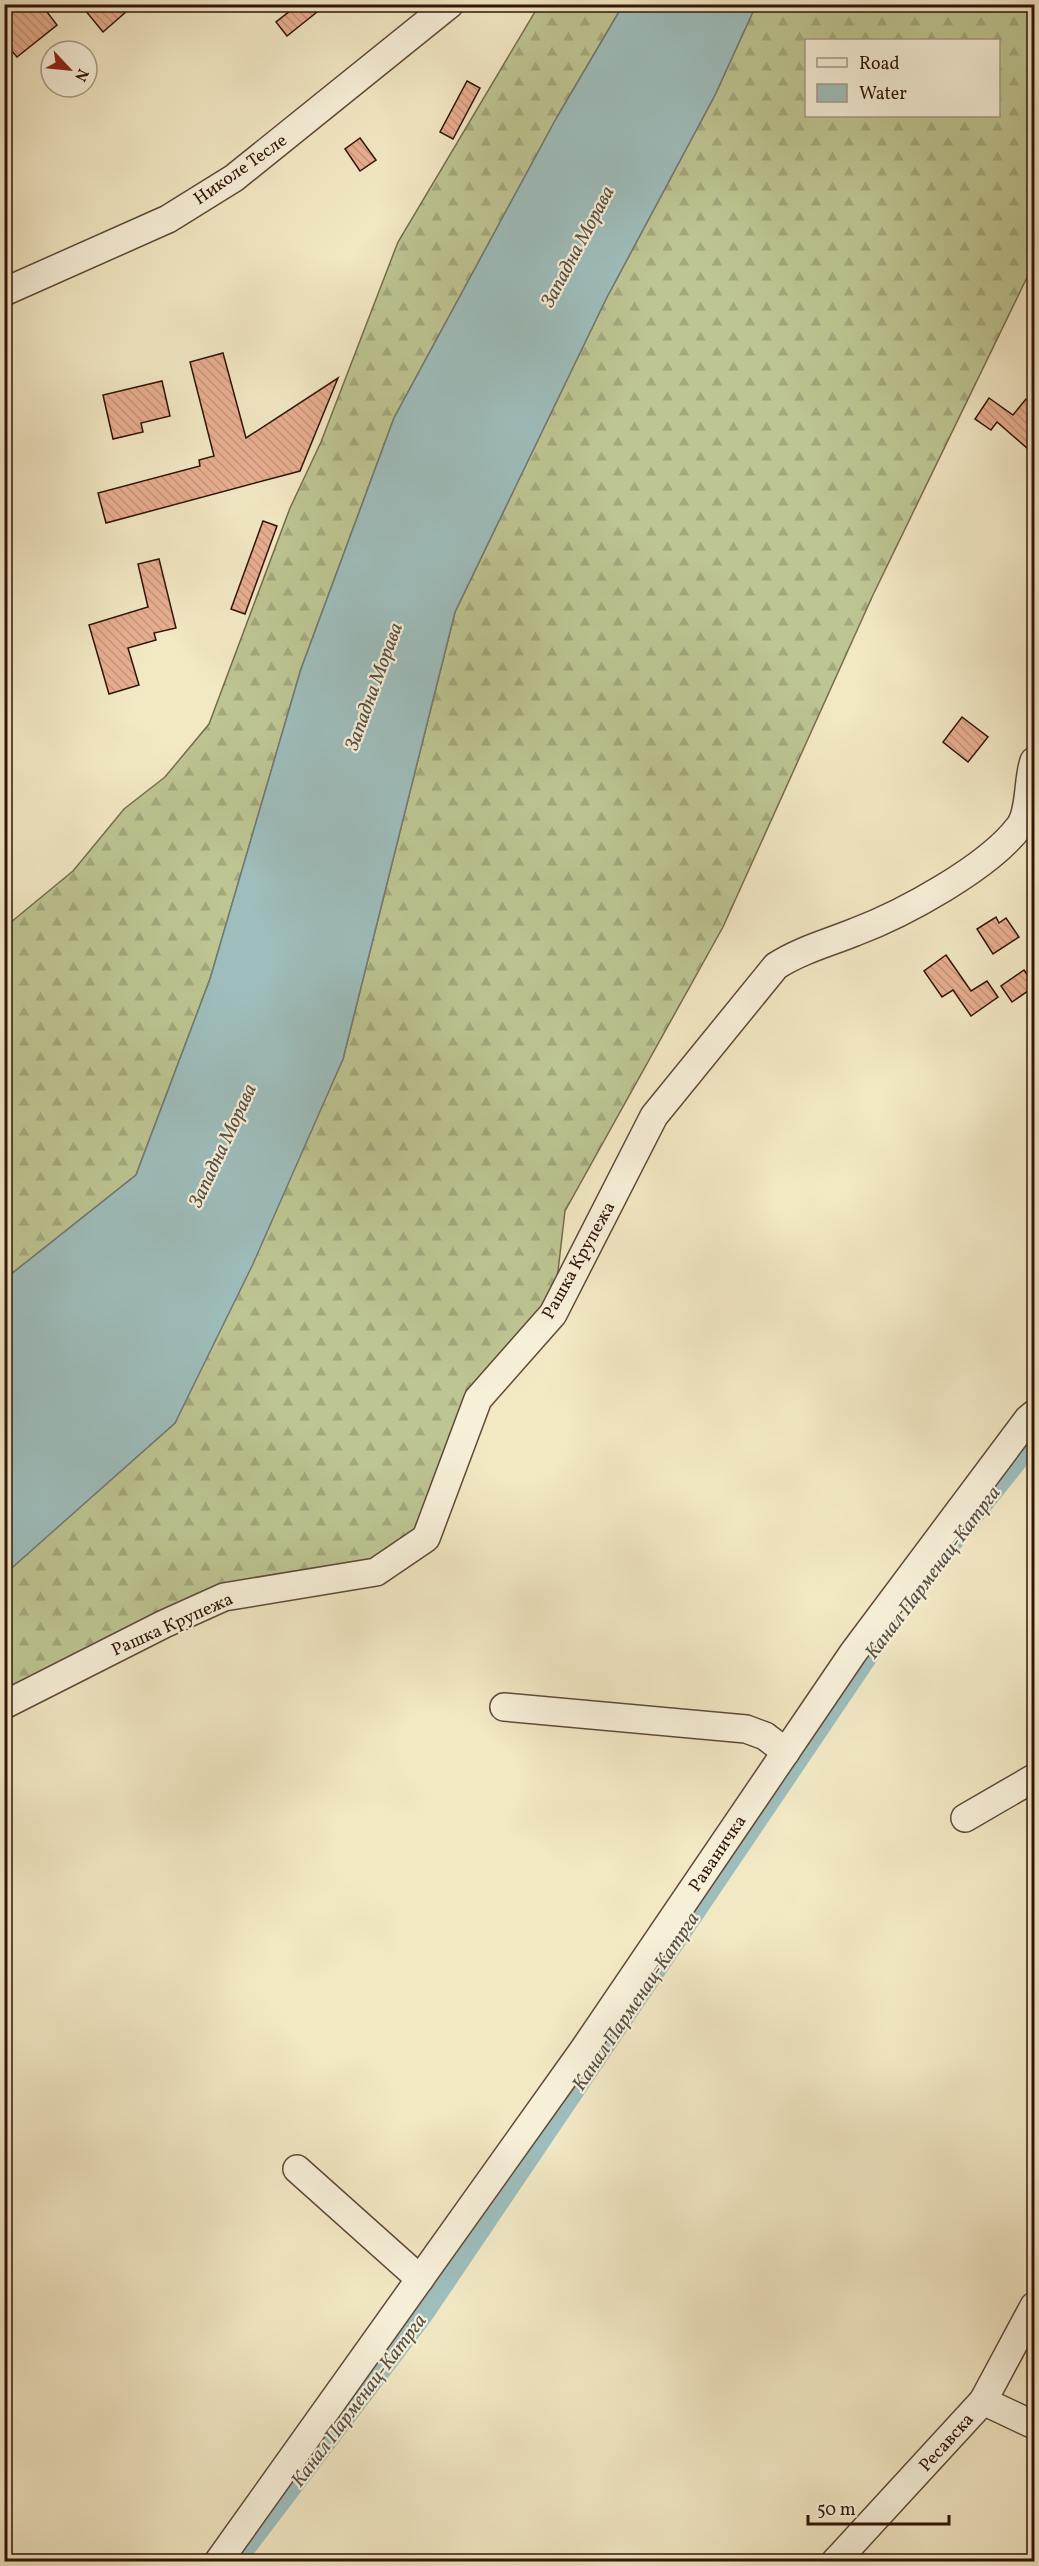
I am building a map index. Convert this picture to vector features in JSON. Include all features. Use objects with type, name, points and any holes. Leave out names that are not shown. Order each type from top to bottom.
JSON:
[{"type":"street","name":"Николе Тесле","points":[[4,292],[168,219],[234,178],[450,4]]},
{"type":"street","name":"Рашка Крупежа","points":[[4,1705],[164,1624],[224,1597],[376,1572],[426,1538],[478,1399],[553,1314],[654,1116],[776,966],[796,953],[856,932],[900,912],[933,894],[987,858],[1019,827],[1023,819],[1031,770],[1035,761]]},
{"type":"street","name":"Раваничка","points":[[218,2562],[584,2049],[853,1653],[1028,1419],[1035,1414]]},
{"type":"street","points":[[504,1707],[746,1729],[765,1736],[786,1752]]},
{"type":"street","points":[[965,1818],[1035,1778]]},
{"type":"street","points":[[297,2169],[420,2279]]},
{"type":"street","name":"Ресавска","points":[[835,2562],[983,2401],[1035,2306]]},
{"type":"street","points":[[983,2401],[1035,2425]]},
{"type":"green space","points":[[539,5],[623,5],[557,117],[394,418],[301,669],[210,979],[136,1175],[5,1279],[5,927],[73,871],[124,809],[165,777],[209,724],[290,508],[321,442],[398,242]]},
{"type":"green space","points":[[756,5],[1034,5],[1034,263],[873,595],[723,927],[565,1211],[553,1314],[478,1399],[426,1538],[376,1572],[224,1597],[5,1705],[4,1574],[175,1423],[343,1059],[455,612],[606,299],[715,95]]},
{"type":"water","name":"Западна Морава","points":[[623,5],[756,5],[715,95],[606,299],[455,612],[343,1059],[253,1264],[175,1423],[5,1574],[5,1279],[136,1175],[210,979],[301,669],[394,418],[557,117]]},
{"type":"building","points":[[4,4],[41,4],[57,25],[17,57],[4,42]]},
{"type":"building","points":[[80,4],[135,4],[103,32]]},
{"type":"building","points":[[299,4],[327,4],[287,36],[276,22]]},
{"type":"building","points":[[467,81],[480,88],[453,139],[440,132]]},
{"type":"building","points":[[360,138],[376,160],[360,171],[345,149]]},
{"type":"building","points":[[223,353],[246,438],[338,378],[300,471],[106,523],[98,493],[200,466],[199,460],[214,456],[190,362]]},
{"type":"building","points":[[162,381],[170,416],[141,423],[143,432],[113,439],[103,395]]},
{"type":"building","points":[[989,398],[1013,415],[1026,399],[1035,406],[1035,455],[997,422],[991,430],[975,419]]},
{"type":"building","points":[[263,521],[277,526],[245,614],[231,609]]},
{"type":"building","points":[[159,559],[176,628],[154,633],[156,640],[128,648],[139,685],[109,694],[89,625],[148,607],[138,564]]},
{"type":"building","points":[[962,717],[988,737],[968,762],[943,742]]},
{"type":"building","points":[[996,917],[999,923],[1006,918],[1019,937],[993,954],[977,929]]},
{"type":"building","points":[[946,955],[971,991],[987,981],[998,997],[971,1016],[953,990],[942,997],[924,971]]},
{"type":"building","points":[[1024,970],[1035,986],[1012,1002],[1001,986]]},
{"type":"waterway","name":"Канал Парменац-Катрга","points":[[940,1558],[1034,1440]]},
{"type":"waterway","name":"Канал Парменац-Катрга","points":[[235,2562],[423,2315],[883,1634]]}]
